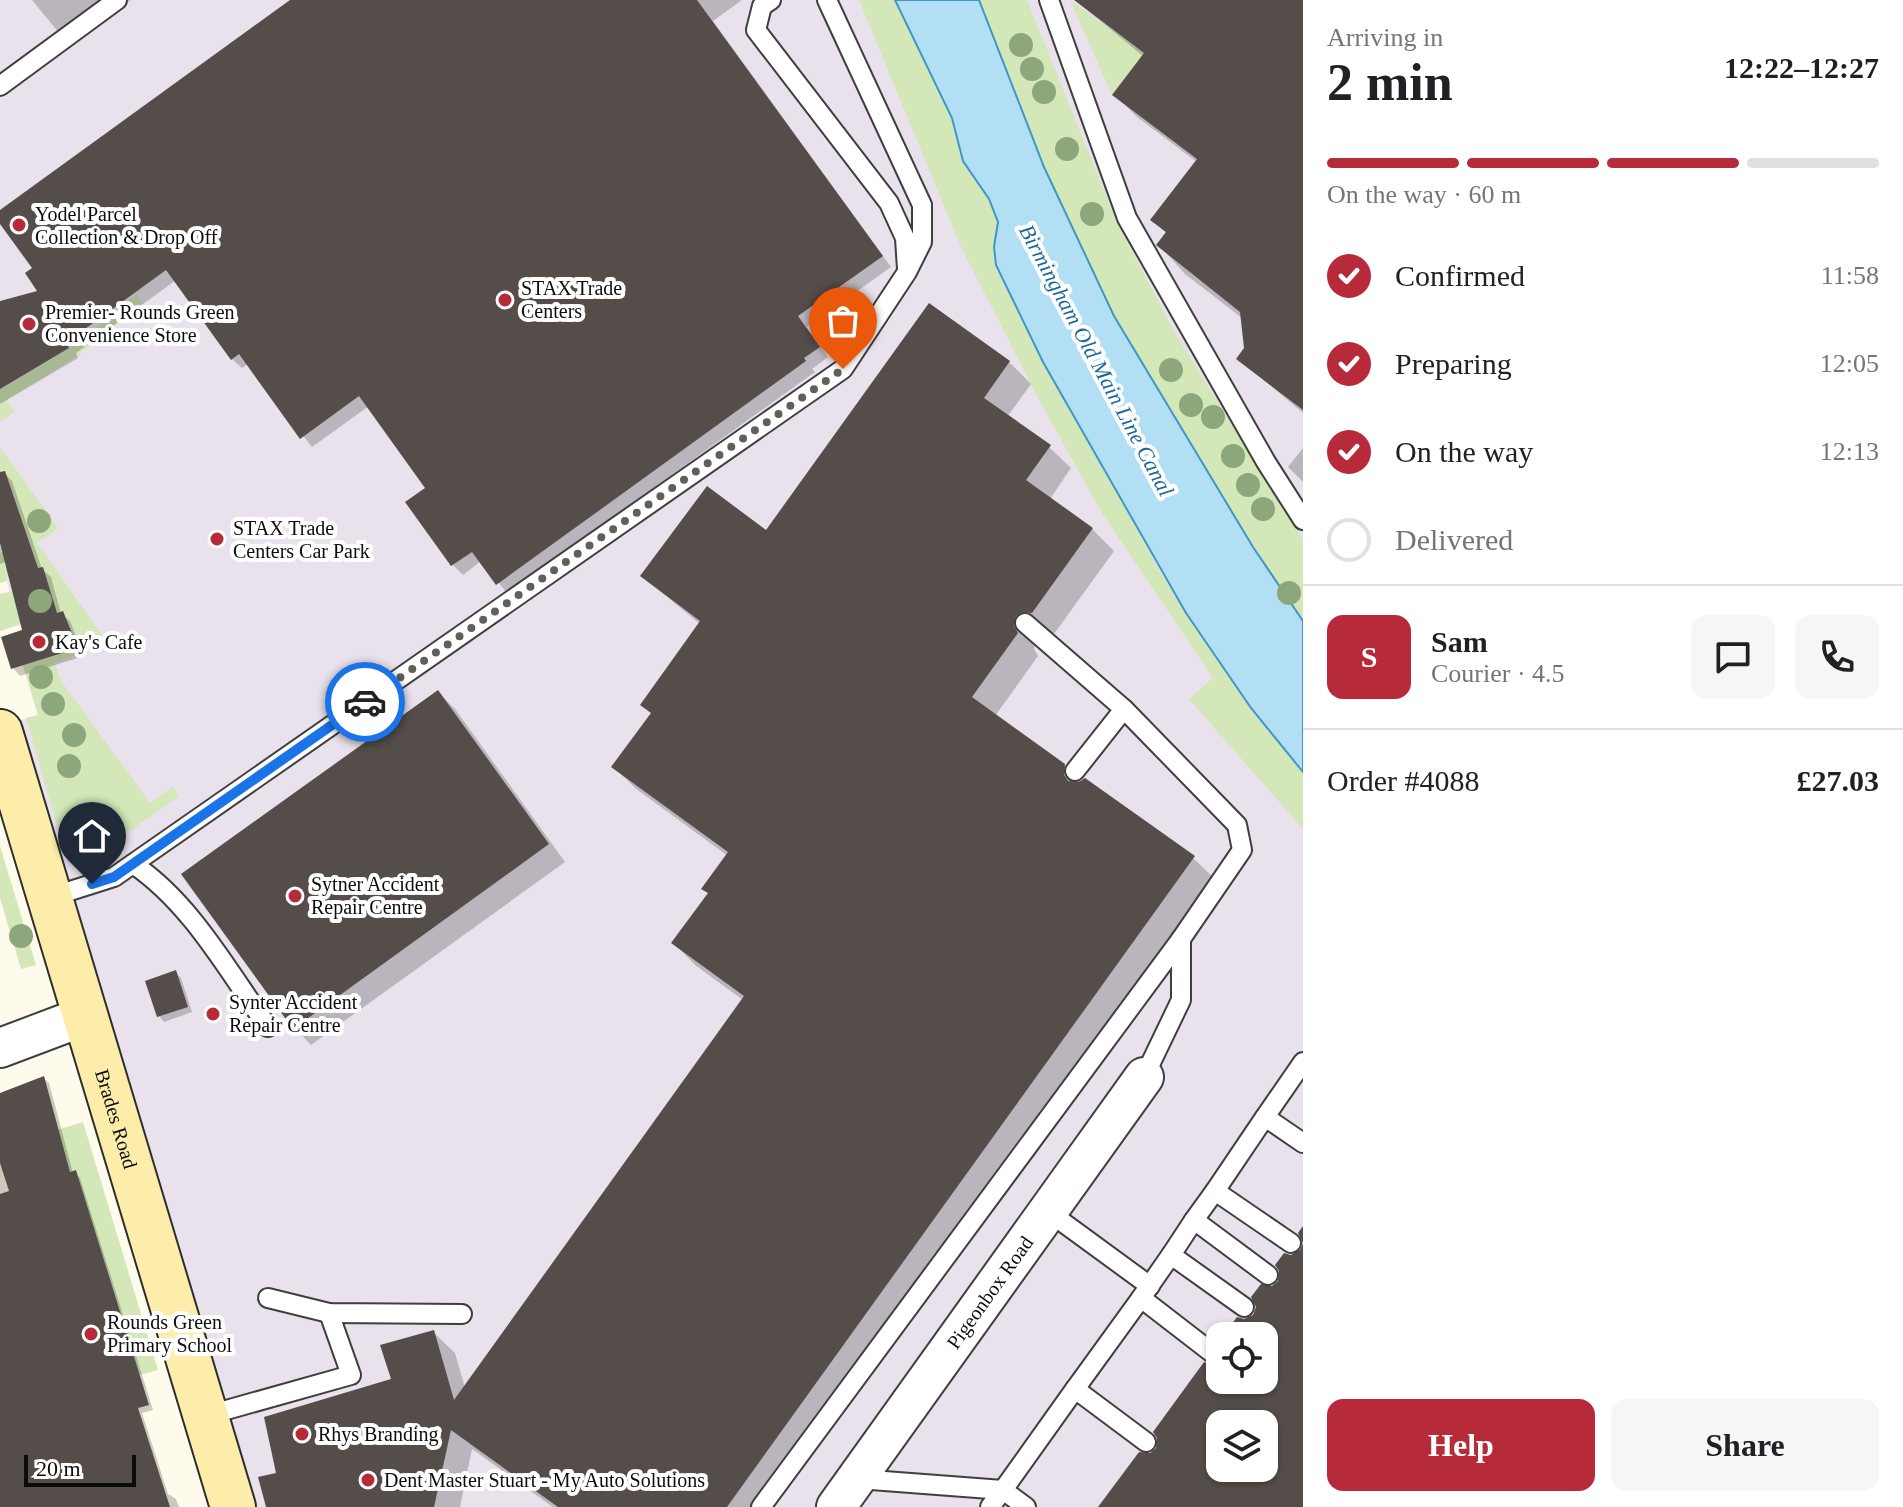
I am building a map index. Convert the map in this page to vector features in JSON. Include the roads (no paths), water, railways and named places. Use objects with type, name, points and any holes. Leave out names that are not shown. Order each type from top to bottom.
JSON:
[{"type":"street","name":"Brades Road","points":[[0,732],[11,807],[51,897],[233,1507]]},
{"type":"street","points":[[0,1048],[85,1016]]},
{"type":"street","name":"Pigeonbox Road","points":[[847,1493],[1046,1210],[1144,1077]]},
{"type":"lane","points":[[3,79],[117,0]]},
{"type":"lane","points":[[771,0],[762,6],[756,30],[889,203],[905,238],[907,272]]},
{"type":"lane","points":[[51,897],[114,877],[843,369],[907,272],[922,242],[922,205],[827,0]]},
{"type":"lane","points":[[1049,0],[1127,218],[1266,462],[1303,520]]},
{"type":"lane","points":[[761,1507],[1181,939],[1242,850],[1237,825],[1124,709],[1025,623]]},
{"type":"lane","points":[[1075,771],[1124,709]]},
{"type":"lane","points":[[133,864],[150,876],[188,914],[268,1027]]},
{"type":"lane","points":[[1144,1077],[1181,1000],[1181,939]]},
{"type":"lane","points":[[990,1507],[1146,1292],[1303,1062]]},
{"type":"lane","points":[[1265,1117],[1303,1143]]},
{"type":"lane","points":[[1215,1191],[1291,1243]]},
{"type":"lane","points":[[1046,1210],[1146,1292],[1206,1347]]},
{"type":"lane","points":[[1194,1220],[1268,1275]]},
{"type":"lane","points":[[1171,1255],[1244,1307]]},
{"type":"lane","points":[[268,1298],[329,1313],[462,1314]]},
{"type":"lane","points":[[205,1416],[351,1375],[329,1313]]},
{"type":"lane","points":[[1075,1389],[1146,1442]]},
{"type":"lane","points":[[847,1493],[1003,1490],[1026,1507]]},
{"type":"water","name":"Birmingham Old Main Line Canal","points":[[895,0],[979,0],[1044,167],[1114,316],[1253,547],[1303,621],[1303,772],[1251,708],[1186,613],[1043,362],[996,265],[994,247],[998,222],[989,199],[963,161],[952,118]]},
{"type":"place","name":"Yodel Parcel Collection & Drop Off","points":[[19,225]]},
{"type":"place","name":"STAX Trade Centers","points":[[505,300]]},
{"type":"place","name":"Premier- Rounds Green Convenience Store","points":[[29,324]]},
{"type":"place","name":"STAX Trade Centers Car Park","points":[[217,539]]},
{"type":"place","name":"Kay's Cafe","points":[[39,642]]},
{"type":"place","name":"Sytner Accident Repair Centre","points":[[295,896]]},
{"type":"place","name":"Synter Accident Repair Centre","points":[[213,1014]]},
{"type":"place","name":"Rounds Green Primary School","points":[[91,1334]]},
{"type":"place","name":"Rhys Branding","points":[[302,1434]]},
{"type":"place","name":"Dent Master Stuart - My Auto Solutions","points":[[368,1480]]}]
